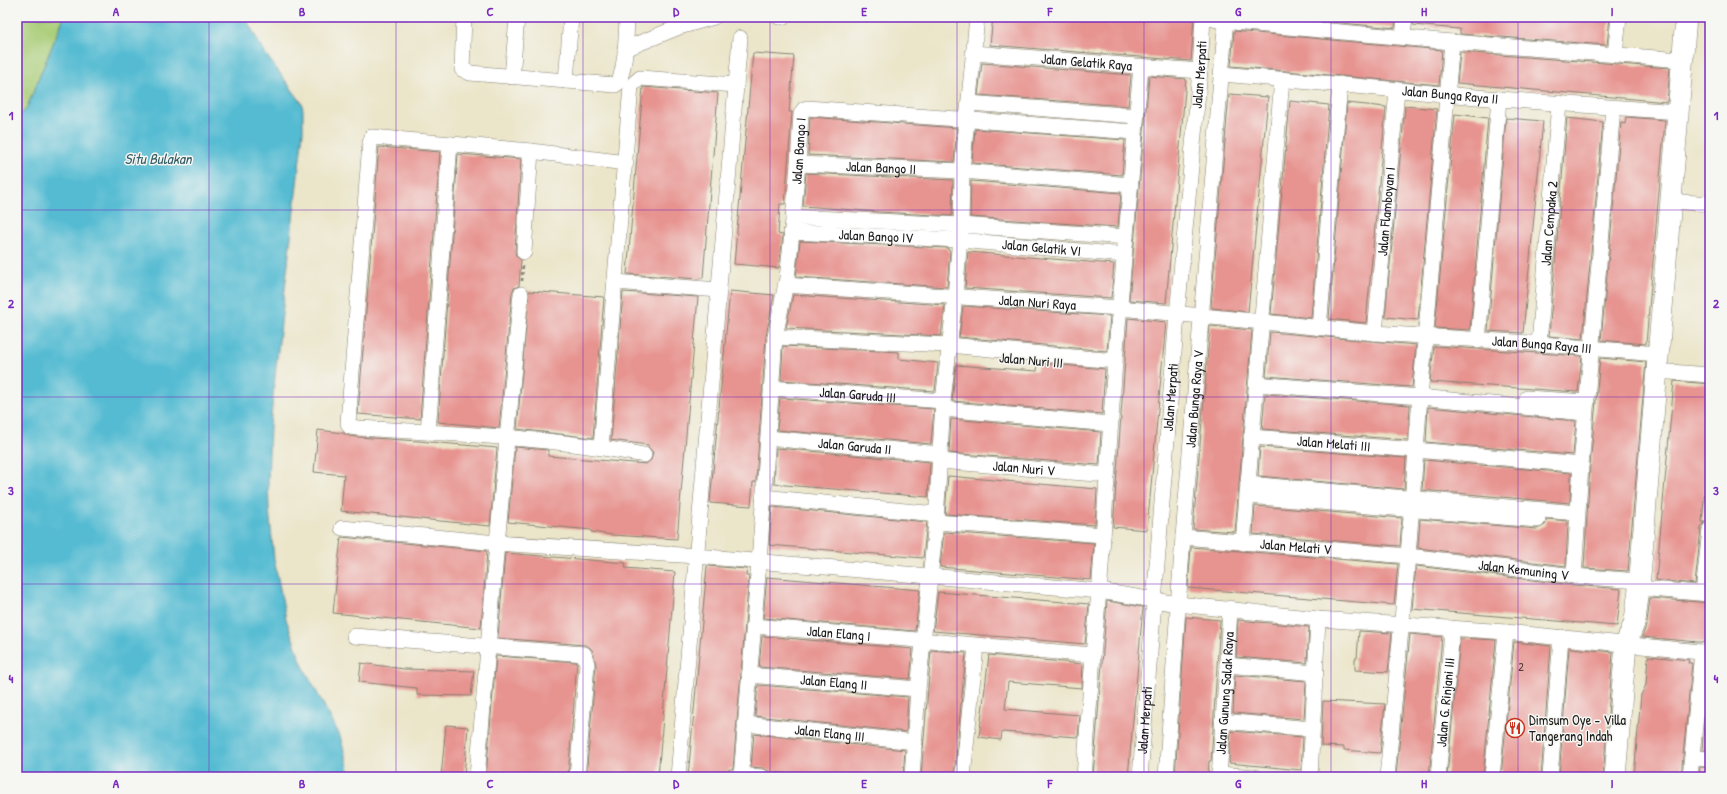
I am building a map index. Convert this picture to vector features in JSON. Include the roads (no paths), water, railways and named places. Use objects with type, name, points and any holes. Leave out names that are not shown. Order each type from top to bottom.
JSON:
[{"type":"main road","points":[[1628,777],[1633,646],[1686,17]]},
{"type":"main road","points":[[1615,777],[1633,646]]},
{"type":"street","points":[[464,17],[462,69],[470,73],[615,84],[619,82],[621,76],[625,49],[627,17]]},
{"type":"street","points":[[512,76],[517,17]]},
{"type":"street","points":[[566,81],[571,17]]},
{"type":"street","points":[[625,49],[679,22],[714,17]]},
{"type":"street","points":[[779,17],[784,17]]},
{"type":"street","points":[[912,777],[918,689],[936,518],[943,405],[955,297],[960,233],[962,171],[977,17]]},
{"type":"street","points":[[1204,17],[1452,42],[1682,60]]},
{"type":"street","name":"Jalan Merpati","points":[[1140,777],[1177,314],[1204,17]]},
{"type":"street","points":[[1403,37],[1405,17]]},
{"type":"street","points":[[1615,55],[1619,17]]},
{"type":"street","name":"Jalan Bunga Raya V","points":[[1166,777],[1183,537],[1226,19]]},
{"type":"street","points":[[678,777],[740,38]]},
{"type":"street","points":[[1387,777],[1408,556],[1452,42]]},
{"type":"street","name":"Jalan Gelatik Raya","points":[[973,53],[1200,71]]},
{"type":"street","points":[[1084,777],[1093,655],[1100,592],[1114,364],[1141,66]]},
{"type":"street","name":"Jalan Bunga Raya II","points":[[1222,74],[1447,95],[1678,112]]},
{"type":"street","points":[[601,447],[626,163],[630,90],[633,82],[640,78],[736,85]]},
{"type":"street","points":[[1243,543],[1282,79]]},
{"type":"street","points":[[1319,328],[1340,84]]},
{"type":"street","name":"Jalan Flamboyan I","points":[[1375,334],[1397,90]]},
{"type":"street","points":[[1478,341],[1499,99]]},
{"type":"street","points":[[969,103],[1102,115],[1136,116]]},
{"type":"street","name":"Jalan Cempaka 2","points":[[1535,343],[1555,103]]},
{"type":"street","points":[[1574,576],[1581,465],[1613,108]]},
{"type":"street","name":"Jalan Bango I","points":[[741,776],[759,562],[775,336],[786,285],[798,164],[801,114],[804,109],[968,119],[1135,132]]},
{"type":"street","points":[[1101,130],[1102,115]]},
{"type":"street","points":[[626,163],[532,151],[372,137],[348,423],[350,427],[358,428],[508,437],[601,447],[644,455]]},
{"type":"street","points":[[428,432],[450,144]]},
{"type":"street","points":[[524,252],[532,151]]},
{"type":"street","name":"Jalan Bango II","points":[[798,164],[962,171],[1130,185]]},
{"type":"street","points":[[1670,201],[1710,204]]},
{"type":"street","name":"Jalan Bango IV","points":[[792,224],[960,233]]},
{"type":"street","points":[[960,233],[1126,237]]},
{"type":"street","name":"Jalan Gelatik VI","points":[[960,233],[1124,255]]},
{"type":"street","points":[[616,282],[719,290]]},
{"type":"street","name":"Jalan Nuri Raya","points":[[786,285],[1120,308],[1262,323]]},
{"type":"street","points":[[477,777],[497,543],[521,294]]},
{"type":"street","name":"Jalan Bunga Raya III","points":[[1262,323],[1375,334],[1478,341],[1535,343],[1592,348],[1710,375]]},
{"type":"street","name":"Jalan Nuri III","points":[[775,336],[949,349],[1114,364]]},
{"type":"street","points":[[1257,380],[1586,407]]},
{"type":"street","name":"Jalan Garuda III","points":[[771,388],[943,405],[1110,424]]},
{"type":"street","name":"Jalan Melati III","points":[[1252,437],[1581,465]]},
{"type":"street","name":"Jalan Garuda II","points":[[768,438],[940,462],[1107,479]]},
{"type":"street","points":[[1247,490],[1577,518]]},
{"type":"street","points":[[763,497],[936,518],[1103,535]]},
{"type":"street","points":[[342,528],[497,543],[696,556],[929,576],[1100,592],[1178,604],[1230,608],[1318,619],[1506,632],[1706,653],[1703,711],[1692,758],[1690,777]]},
{"type":"street","points":[[1706,593],[1710,535]]},
{"type":"street","name":"Jalan Melati V","points":[[1183,537],[1408,556]]},
{"type":"street","name":"Jalan Kemuning V","points":[[1408,556],[1706,593]]},
{"type":"street","name":"Jalan Gunung Salak Raya","points":[[1219,776],[1230,608]]},
{"type":"street","points":[[1310,777],[1318,619]]},
{"type":"street","name":"Jalan Elang I","points":[[754,626],[1093,655]]},
{"type":"street","name":"Jalan G. Rinjani III","points":[[1438,777],[1451,643],[1451,628]]},
{"type":"street","points":[[1492,777],[1506,632]]},
{"type":"street","points":[[354,636],[488,645],[584,654],[587,664],[577,777]]},
{"type":"street","points":[[1550,777],[1561,637]]},
{"type":"street","points":[[963,777],[976,646]]},
{"type":"street","points":[[1227,665],[1316,673]]},
{"type":"street","name":"Jalan Elang II","points":[[749,675],[918,689]]},
{"type":"street","points":[[1222,721],[1312,729]]},
{"type":"street","name":"Jalan Elang III","points":[[745,724],[915,742]]},
{"type":"street","points":[[1692,758],[1710,759]]},
{"type":"street","points":[[741,776],[762,777]]},
{"type":"street","points":[[1219,776],[1255,777]]},
{"type":"water","name":"Situ Bulakan","points":[[64,17],[245,17],[264,52],[302,103],[303,132],[270,426],[268,482],[269,509],[274,559],[286,619],[302,664],[340,736],[351,777],[17,777],[17,117],[26,110]]},
{"type":"place","name":"Dimsum Oye - Villa Tangerang Indah","points":[[1515,728]]}]
